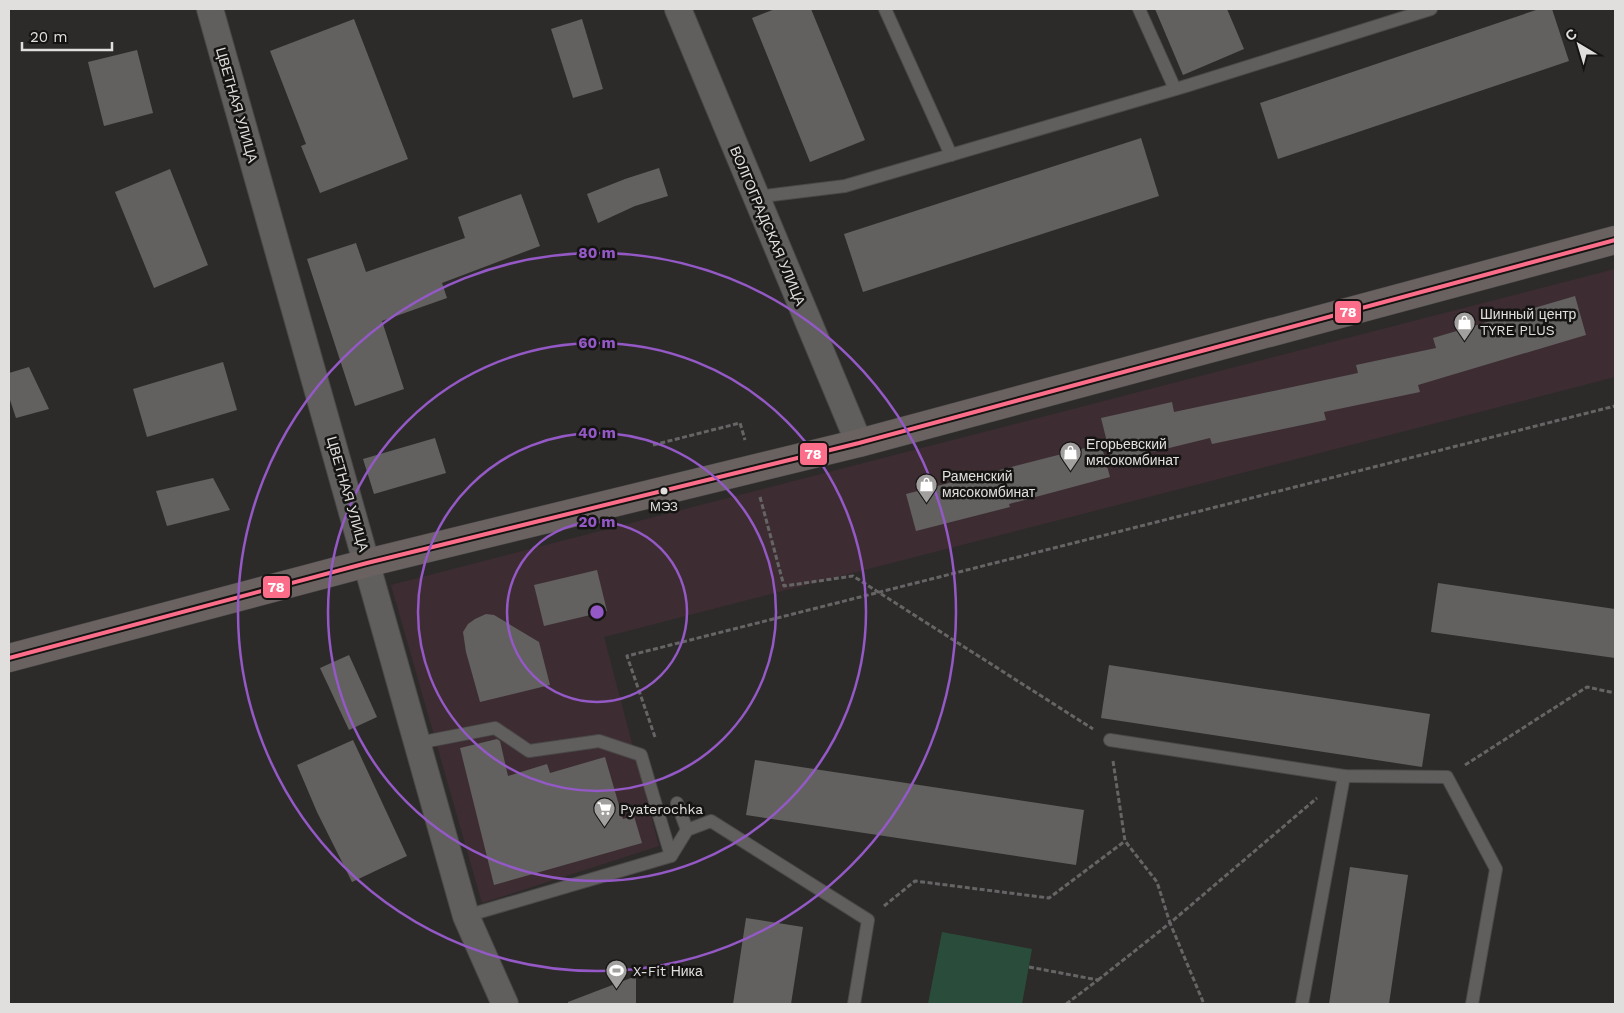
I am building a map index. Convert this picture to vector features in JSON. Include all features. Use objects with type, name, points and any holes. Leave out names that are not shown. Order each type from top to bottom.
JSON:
[{"type":"main road","points":[[9,658],[367,563],[859,443],[1615,240]]},
{"type":"street","name":"ЦВЕТНАЯ УЛИЦА","points":[[210,9],[466,916],[505,1004]]},
{"type":"street","name":"ВОЛГОГРАДСКАЯ УЛИЦА","points":[[678,9],[859,443]]},
{"type":"lane","points":[[885,9],[951,155]]},
{"type":"lane","points":[[1138,9],[1175,89]]},
{"type":"lane","points":[[756,197],[845,186],[1175,89],[1431,9]]},
{"type":"lane","points":[[418,743],[495,728],[529,751],[599,741],[641,755],[671,856]]},
{"type":"lane","points":[[1110,740],[1344,776],[1447,777],[1496,869],[1472,1004]]},
{"type":"lane","points":[[1302,1004],[1344,776]]},
{"type":"lane","points":[[677,804],[686,830]]},
{"type":"lane","points":[[466,916],[671,856],[686,830],[711,821],[868,920],[854,1004]]},
{"type":"path","points":[[655,739],[628,656],[1615,406]]},
{"type":"path","points":[[653,445],[740,423],[784,586],[853,576],[1110,740],[1125,842],[1157,882],[1170,923],[1204,1004]]},
{"type":"path","points":[[1447,777],[1586,687],[1615,693]]},
{"type":"path","points":[[1066,1004],[1170,923],[1344,776]]},
{"type":"path","points":[[868,920],[914,881],[1050,898],[1125,842]]},
{"type":"path","points":[[1029,967],[1098,980]]},
{"type":"shaded area","points":[[1615,269],[1615,377],[604,637],[659,846],[482,903],[391,585]]},
{"type":"green space","points":[[942,932],[1032,949],[1022,1004],[928,1004]]},
{"type":"building","points":[[775,9],[811,9],[865,140],[810,162],[752,18]]},
{"type":"building","points":[[1155,9],[1227,9],[1244,49],[1183,75]]},
{"type":"building","points":[[1539,9],[1552,9],[1569,61],[1278,159],[1260,103]]},
{"type":"building","points":[[354,19],[408,159],[320,193],[301,146],[306,144],[270,51]]},
{"type":"building","points":[[582,19],[603,89],[573,98],[551,29]]},
{"type":"building","points":[[137,50],[153,113],[104,126],[88,62]]},
{"type":"building","points":[[1141,138],[1159,196],[863,292],[844,234]]},
{"type":"building","points":[[659,168],[668,196],[635,206],[598,223],[587,194]]},
{"type":"building","points":[[170,169],[208,265],[154,288],[115,192]]},
{"type":"building","points":[[521,194],[540,246],[442,283],[447,298],[382,321],[404,389],[355,406],[307,259],[356,243],[366,272],[465,238],[458,217]]},
{"type":"building","points":[[1575,296],[1586,335],[1418,385],[1420,392],[1324,412],[1326,420],[1212,444],[1210,438],[1112,462],[1101,418],[1172,402],[1174,412],[1358,373],[1356,365],[1436,348],[1433,338]]},
{"type":"building","points":[[223,362],[237,410],[147,437],[133,389]]},
{"type":"building","points":[[29,367],[49,409],[16,418],[9,397],[9,373]]},
{"type":"building","points":[[435,438],[446,473],[374,494],[363,459]]},
{"type":"building","points":[[1101,444],[1110,477],[1009,504],[1010,507],[916,531],[906,494]]},
{"type":"building","points":[[213,478],[230,510],[167,526],[156,491]]},
{"type":"building","points":[[597,570],[607,611],[544,626],[534,585]]},
{"type":"building","points":[[1438,583],[1615,609],[1615,658],[1431,632]]},
{"type":"building","points":[[486,614],[494,615],[539,642],[550,685],[480,702],[466,652],[463,632],[468,624]]},
{"type":"building","points":[[349,655],[377,717],[349,730],[320,668]]},
{"type":"building","points":[[1109,665],[1430,714],[1422,767],[1101,718]]},
{"type":"building","points":[[497,739],[500,741],[508,776],[547,764],[550,773],[605,757],[623,819],[634,816],[642,843],[494,885],[460,748]]},
{"type":"building","points":[[353,740],[407,856],[352,882],[317,812],[297,765]]},
{"type":"building","points":[[755,760],[1084,810],[1076,865],[746,815]]},
{"type":"building","points":[[1350,867],[1408,875],[1389,1004],[1329,1004]]},
{"type":"building","points":[[746,918],[803,927],[791,1004],[733,1004]]},
{"type":"building","name":"X-Fit Ника","points":[[636,976],[636,1004],[568,1004],[568,1002]]},
{"type":"transit line","name":"78","points":[[9,658],[367,563],[859,443],[1615,240]]},
{"type":"place","name":"Шинный центр TYRE PLUS","points":[[1464,341]]},
{"type":"place","name":"Егорьевский мясокомбинат","points":[[1070,471]]},
{"type":"place","name":"МЭЗ","points":[[664,491]]},
{"type":"place","name":"Раменский мясокомбинат","points":[[926,503]]},
{"type":"place","name":"Pyaterochka","points":[[604,828]]},
{"type":"place","name":"X-Fit Ника","points":[[617,990]]}]
